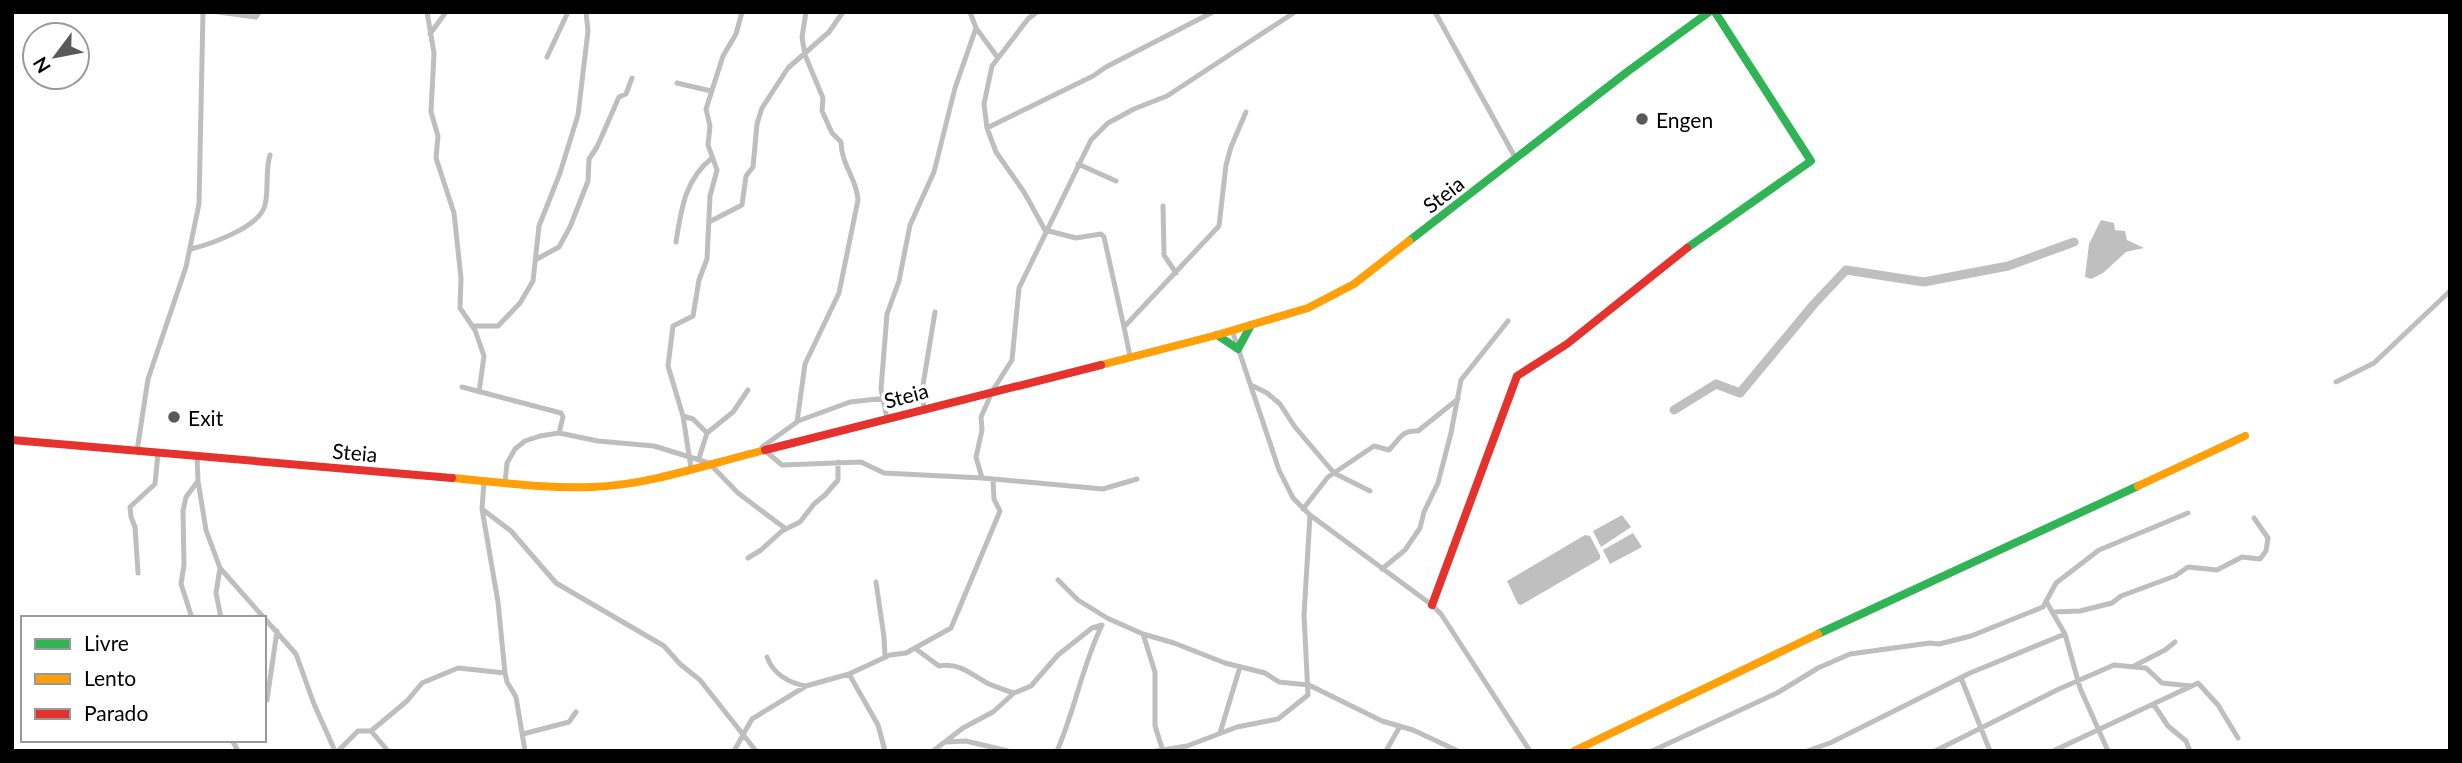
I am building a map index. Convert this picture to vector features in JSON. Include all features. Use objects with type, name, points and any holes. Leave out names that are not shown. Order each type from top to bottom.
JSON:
[{"type":"main road","name":"Steia","points":[[12,440],[484,482],[592,487],[637,482],[1217,335],[1308,308],[1354,284],[1669,40],[1712,12]]},
{"type":"main road","points":[[1432,605],[1517,376],[1567,344],[1668,262],[1811,161],[1712,12]]},
{"type":"main road","points":[[1217,335],[1238,349],[1251,326]]},
{"type":"main road","points":[[1574,751],[1787,648],[2245,436]]},
{"type":"street","points":[[137,451],[148,379],[191,248],[200,195],[202,12]]},
{"type":"street","points":[[218,12],[256,17],[259,12]]},
{"type":"street","points":[[427,12],[434,57],[431,112],[438,139],[436,158],[454,213],[461,278],[460,308],[473,326],[484,356],[479,392]]},
{"type":"street","points":[[430,34],[446,12]]},
{"type":"street","points":[[547,57],[568,12]]},
{"type":"street","points":[[473,326],[498,326],[518,307],[530,289],[537,259],[539,226],[560,173],[578,115],[588,31],[586,12]]},
{"type":"street","points":[[691,468],[683,416],[668,366],[673,328],[693,316],[699,280],[707,259],[710,196],[717,170],[708,145],[710,126],[706,113],[723,56],[736,34],[742,12]]},
{"type":"street","points":[[798,421],[798,403],[805,364],[839,293],[858,200],[857,190],[842,158],[841,142],[832,133],[822,111],[823,98],[805,55],[802,37],[806,12]]},
{"type":"street","points":[[709,222],[742,205],[746,176],[753,167],[759,115],[786,71],[832,29],[843,12]]},
{"type":"street","points":[[970,12],[976,28],[998,58]]},
{"type":"street","points":[[1037,12],[1028,19],[989,73],[985,104],[987,128],[996,152],[1024,192],[1042,227],[1069,238],[1101,234],[1104,237],[1130,356]]},
{"type":"street","points":[[987,128],[1213,12]]},
{"type":"street","points":[[982,478],[976,457],[982,430],[981,417],[993,390],[1012,360],[1019,288],[1091,140],[1108,123],[1167,96],[1295,12]]},
{"type":"street","points":[[1435,12],[1516,159]]},
{"type":"street","points":[[887,418],[881,389],[887,314],[898,281],[910,225],[934,172],[954,88],[976,28]]},
{"type":"street","points":[[537,259],[555,250],[570,227],[588,181],[589,159],[619,97],[626,94],[632,78]]},
{"type":"street","points":[[677,83],[711,91]]},
{"type":"street","points":[[1124,327],[1219,226],[1226,165],[1246,112]]},
{"type":"street","points":[[191,248],[212,244],[261,215],[265,206],[270,155]]},
{"type":"street","points":[[676,242],[683,200],[702,167],[712,158]]},
{"type":"street","points":[[1078,164],[1116,181]]},
{"type":"street","points":[[1163,206],[1164,255],[1176,273]]},
{"type":"street","points":[[2336,382],[2374,363],[2450,291]]},
{"type":"street","points":[[924,408],[922,394],[935,312]]},
{"type":"street","points":[[1382,569],[1405,550],[1421,526],[1424,512],[1438,483],[1458,389],[1466,372],[1508,321]]},
{"type":"street","points":[[1232,330],[1279,470],[1290,492],[1310,515],[1432,605],[1446,621],[1530,751]]},
{"type":"street","points":[[1251,385],[1280,404],[1295,427],[1334,473],[1370,491]]},
{"type":"street","points":[[462,387],[561,413],[563,417],[559,433]]},
{"type":"street","points":[[699,458],[708,433],[733,412],[748,390]]},
{"type":"street","points":[[922,394],[842,404],[798,421],[760,450],[782,465],[861,462],[884,473],[982,478],[1103,489],[1137,480]]},
{"type":"street","points":[[1303,509],[1322,482],[1334,473],[1374,446],[1390,450],[1403,433],[1409,430],[1418,431],[1458,398]]},
{"type":"street","points":[[683,416],[693,419],[708,433]]},
{"type":"street","points":[[505,483],[509,458],[519,445],[540,436],[559,433],[598,441],[654,446],[709,463],[738,493],[786,529]]},
{"type":"street","points":[[138,573],[135,527],[130,507],[155,484],[158,453]]},
{"type":"street","points":[[197,456],[206,530],[220,568],[263,616]]},
{"type":"street","points":[[748,558],[786,529],[800,522],[836,483],[838,462]]},
{"type":"street","points":[[734,751],[743,733],[757,716],[806,686],[849,674],[885,657],[916,649],[954,625],[964,594],[1000,511],[995,499],[993,480]]},
{"type":"street","points":[[191,616],[181,584],[184,565],[183,511],[186,497],[198,481]]},
{"type":"street","points":[[484,482],[482,509],[498,602],[505,673],[516,697],[525,751]]},
{"type":"street","points":[[482,509],[511,531],[556,583],[664,646],[680,664],[700,680],[756,751]]},
{"type":"street","points":[[1652,751],[1777,693],[1818,668],[1850,654],[1930,643],[1940,645],[2017,619],[2047,603],[2056,583],[2099,550],[2188,513]]},
{"type":"street","points":[[1143,634],[1155,673],[1155,726],[1159,749],[1187,746],[1237,727],[1278,719],[1307,697],[1309,685],[1304,615],[1310,515]]},
{"type":"street","points":[[2053,612],[2080,611],[2112,603],[2121,596],[2175,576],[2188,567],[2217,570],[2242,557],[2260,559],[2266,551],[2268,538],[2254,518]]},
{"type":"street","points":[[220,568],[216,593],[221,616]]},
{"type":"street","points":[[1058,580],[1078,600],[1107,618],[1143,634],[1265,673],[1279,682],[1309,685],[1399,728],[1413,730],[1458,751]]},
{"type":"street","points":[[876,582],[885,657]]},
{"type":"street","points":[[2047,603],[2065,634],[2078,681],[2108,751]]},
{"type":"street","points":[[1057,751],[1076,702],[1090,649],[1107,618]]},
{"type":"street","points":[[266,619],[299,659],[313,701],[337,751],[358,732],[371,731],[407,701],[424,681],[459,667],[505,673]]},
{"type":"street","points":[[933,751],[963,728],[993,712],[1014,693],[1031,686],[1058,655],[1090,629],[1102,625]]},
{"type":"street","points":[[267,700],[277,631]]},
{"type":"street","points":[[1807,751],[1830,743],[1961,678],[2065,634]]},
{"type":"street","points":[[2134,666],[2175,642]]},
{"type":"street","points":[[916,649],[939,666],[948,664],[972,672],[989,684],[1014,693]]},
{"type":"street","points":[[767,657],[773,670],[793,684],[806,686]]},
{"type":"street","points":[[1935,751],[2114,665],[2146,668],[2162,682],[2192,686]]},
{"type":"street","points":[[1220,733],[1240,667]]},
{"type":"street","points":[[849,674],[878,725],[885,751]]},
{"type":"street","points":[[1961,678],[1990,751]]},
{"type":"street","points":[[2053,751],[2201,684],[2238,738]]},
{"type":"street","points":[[2154,705],[2168,726],[2186,741],[2190,751]]},
{"type":"street","points":[[523,734],[569,722],[576,712]]},
{"type":"street","points":[[1386,751],[1399,728]]},
{"type":"street","points":[[371,731],[388,751]]},
{"type":"street","points":[[944,742],[963,741],[1008,751]]},
{"type":"shaded area","points":[[2101,220],[2114,223],[2115,230],[2125,231],[2127,240],[2144,248],[2126,252],[2103,273],[2091,279],[2085,277],[2089,244]]},
{"type":"shaded area","points":[[1622,515],[1631,527],[1601,547],[1593,531]]},
{"type":"shaded area","points":[[1633,533],[1642,547],[1610,564],[1603,550]]},
{"type":"shaded area","points":[[1585,535],[1590,536],[1600,559],[1521,605],[1518,604],[1507,581]]},
{"type":"waterway","points":[[1674,410],[1716,384],[1740,393],[1846,270],[1924,282],[2008,266],[2074,242]]},
{"type":"traffic: fast","points":[[1409,241],[1709,12]]},
{"type":"traffic: fast","points":[[1687,248],[1811,161],[1715,12]]},
{"type":"traffic: fast","points":[[1217,335],[1238,349],[1251,325]]},
{"type":"traffic: fast","points":[[1818,634],[2138,486]]},
{"type":"traffic: slow","points":[[1101,365],[1308,308],[1354,284],[1409,241]]},
{"type":"traffic: slow","points":[[2138,486],[2245,436]]},
{"type":"traffic: slow","points":[[452,478],[522,485],[592,487],[657,478],[765,450]]},
{"type":"traffic: slow","points":[[1574,751],[1818,634]]},
{"type":"traffic: jam","points":[[1432,605],[1517,376],[1567,344],[1687,248]]},
{"type":"traffic: jam","points":[[765,450],[1101,365]]},
{"type":"traffic: jam","points":[[12,440],[452,478]]},
{"type":"place","name":"Engen","points":[[1642,119]]},
{"type":"place","name":"Exit","points":[[174,417]]}]
